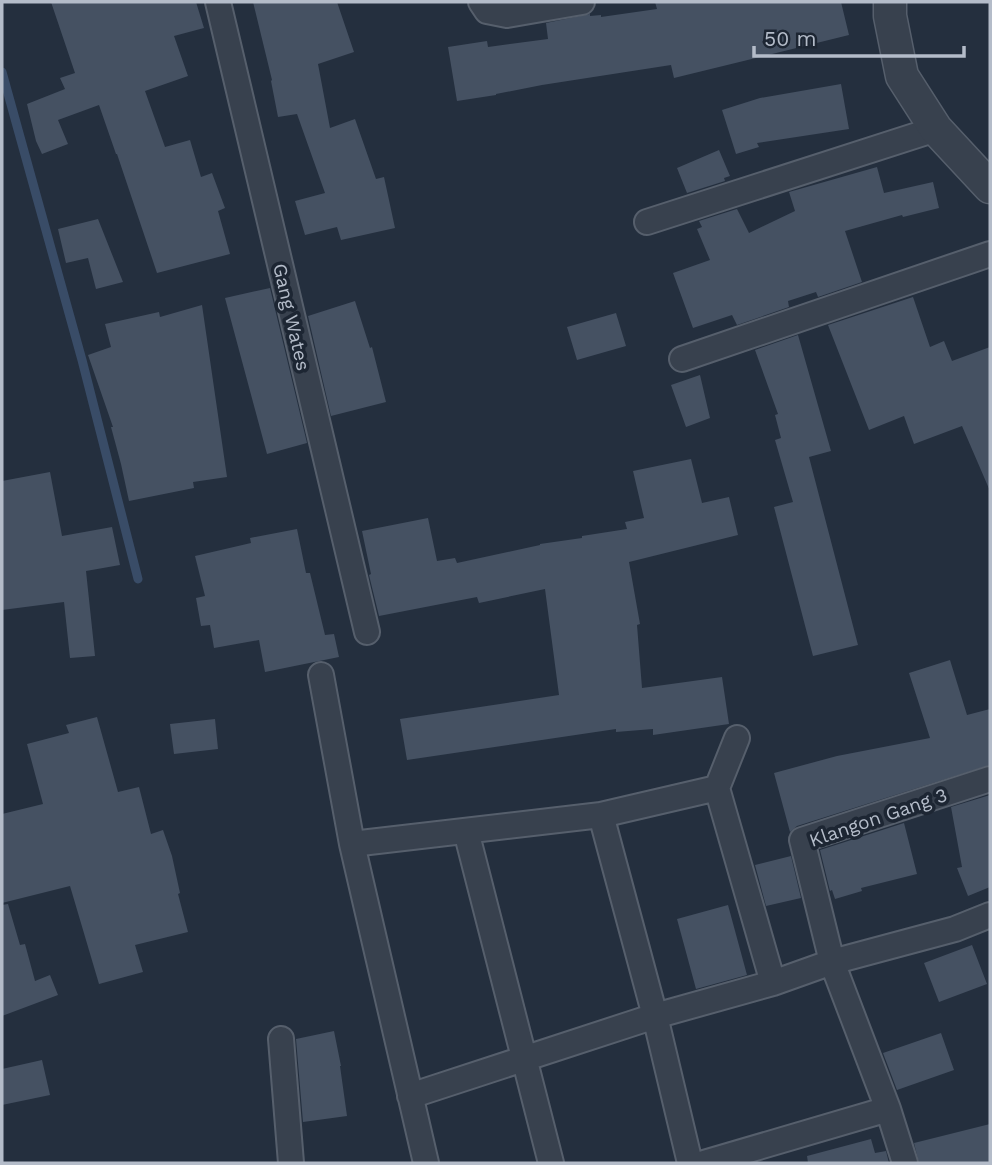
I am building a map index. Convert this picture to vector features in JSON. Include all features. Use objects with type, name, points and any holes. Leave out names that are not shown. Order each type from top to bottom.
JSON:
[{"type":"street","name":"Gang Wates","points":[[218,2],[367,632]]},
{"type":"street","points":[[481,2],[487,11],[507,15],[582,2]]},
{"type":"street","points":[[890,2],[890,16],[902,76],[936,128],[990,187]]},
{"type":"street","points":[[647,222],[936,128]]},
{"type":"street","points":[[682,359],[990,254]]},
{"type":"street","points":[[321,675],[352,844],[426,1163]]},
{"type":"street","points":[[737,738],[717,788],[773,983]]},
{"type":"street","name":"Klangon Gang 3","points":[[832,962],[802,839],[990,779]]},
{"type":"street","points":[[352,844],[601,815],[717,788]]},
{"type":"street","points":[[601,815],[655,1016],[690,1163]]},
{"type":"street","points":[[466,831],[551,1163]]},
{"type":"street","points":[[410,1096],[655,1016],[773,983],[832,962],[989,921]]},
{"type":"street","points":[[832,962],[888,1109],[905,1163]]},
{"type":"street","points":[[281,1039],[291,1163]]},
{"type":"street","points":[[704,1163],[888,1109]]},
{"type":"building","points":[[51,2],[196,2],[204,28],[174,36],[188,76],[145,91],[165,147],[190,140],[201,177],[212,173],[225,208],[218,211],[230,254],[157,273],[99,105],[58,120],[68,144],[42,154],[27,104],[65,89],[60,78],[75,73]]},
{"type":"building","points":[[253,2],[337,2],[354,52],[318,64],[330,128],[355,119],[376,179],[384,177],[395,228],[341,240],[337,227],[305,235],[295,201],[325,193],[297,114],[278,117]]},
{"type":"building","points":[[655,2],[841,2],[849,35],[674,78],[671,65],[457,101],[448,47],[487,41],[488,47],[548,39],[546,23],[590,14],[601,17],[657,9]]},
{"type":"building","points":[[841,84],[849,129],[757,143],[759,147],[736,154],[722,110],[760,98]]},
{"type":"building","points":[[719,150],[730,176],[724,178],[725,181],[687,193],[677,168]]},
{"type":"building","points":[[877,167],[884,193],[933,182],[939,208],[845,231],[862,282],[818,297],[816,292],[788,301],[789,307],[737,325],[732,315],[693,328],[673,273],[710,260],[697,229],[702,227],[699,221],[737,209],[749,233],[795,211],[789,192]]},
{"type":"building","points":[[98,219],[123,282],[96,289],[88,258],[66,263],[58,229]]},
{"type":"building","points":[[270,288],[307,443],[267,454],[225,298]]},
{"type":"building","points":[[913,297],[930,347],[944,341],[952,361],[990,347],[990,491],[962,426],[914,444],[904,416],[869,430],[828,325]]},
{"type":"building","points":[[355,301],[370,348],[372,347],[386,402],[331,416],[308,316]]},
{"type":"building","points":[[202,305],[227,477],[193,482],[194,488],[129,501],[113,427],[88,355],[111,347],[105,324],[159,312],[160,317]]},
{"type":"building","points":[[616,313],[626,346],[577,360],[567,327]]},
{"type":"building","points":[[798,335],[831,451],[809,457],[858,645],[813,656],[774,507],[793,502],[775,440],[781,438],[775,415],[778,414],[755,350]]},
{"type":"building","points":[[700,375],[710,418],[686,427],[671,385]]},
{"type":"building","points":[[691,459],[702,503],[729,497],[738,535],[629,562],[640,624],[637,625],[642,688],[722,677],[729,724],[653,735],[653,729],[616,732],[616,729],[407,760],[400,719],[559,695],[545,589],[479,603],[477,597],[379,616],[362,531],[428,518],[437,561],[455,558],[457,563],[540,544],[627,529],[625,522],[644,518],[633,471]]},
{"type":"building","points":[[50,472],[62,536],[112,527],[120,565],[86,571],[95,656],[70,658],[64,602],[2,610],[2,481]]},
{"type":"building","points":[[297,529],[306,573],[310,573],[325,635],[334,634],[339,657],[265,672],[259,640],[214,648],[210,625],[201,626],[196,598],[205,596],[195,556],[251,543],[250,538]]},
{"type":"building","points":[[950,660],[967,715],[990,709],[990,765],[797,826],[790,832],[774,773],[837,756],[930,738],[909,673]]},
{"type":"building","points":[[97,717],[118,792],[139,787],[151,834],[163,830],[172,856],[188,932],[135,945],[143,972],[99,984],[70,886],[2,903],[2,814],[43,804],[27,744],[69,733],[66,725]]},
{"type":"building","points":[[215,719],[218,749],[174,754],[170,724]]},
{"type":"building","points":[[990,795],[990,887],[968,896],[957,868],[962,867],[951,807]]},
{"type":"building","points":[[904,823],[917,874],[861,888],[862,891],[835,899],[832,890],[830,891],[820,850]]},
{"type":"building","points":[[791,856],[801,898],[766,906],[755,865]]},
{"type":"building","points":[[8,904],[20,945],[25,944],[35,981],[50,975],[58,995],[2,1016],[2,905]]},
{"type":"building","points":[[728,905],[747,975],[696,989],[677,919]]},
{"type":"building","points":[[972,945],[987,984],[939,1002],[924,963]]},
{"type":"building","points":[[334,1031],[347,1116],[303,1122],[296,1039]]},
{"type":"building","points":[[941,1033],[954,1070],[897,1090],[883,1053]]},
{"type":"building","points":[[42,1060],[50,1095],[2,1105],[2,1069]]},
{"type":"building","points":[[990,1124],[990,1163],[919,1163],[914,1143]]},
{"type":"building","points":[[871,1139],[875,1153],[886,1151],[889,1163],[808,1163],[807,1156]]},
{"type":"waterway","points":[[2,72],[82,360],[138,579]]}]
